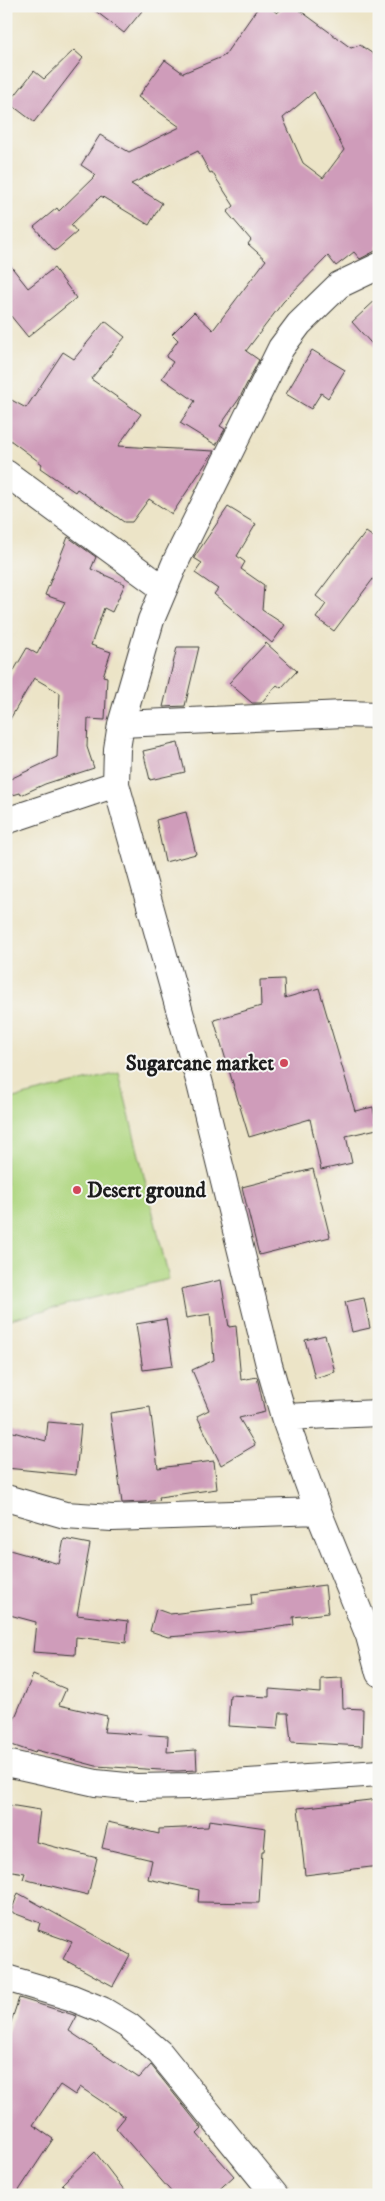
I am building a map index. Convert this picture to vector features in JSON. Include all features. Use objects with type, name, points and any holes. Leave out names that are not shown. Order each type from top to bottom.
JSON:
[{"type":"street","points":[[379,266],[339,285],[299,324],[281,348],[176,561],[151,620],[122,724],[117,750],[116,784],[200,1084],[242,1258],[284,1417],[318,1512],[369,1636],[379,1673]]},
{"type":"street","points":[[6,473],[164,589]]},
{"type":"street","points":[[122,724],[344,714],[379,715]]},
{"type":"street","points":[[6,821],[116,784]]},
{"type":"street","points":[[284,1417],[379,1413]]},
{"type":"street","points":[[6,1498],[64,1515],[112,1518],[318,1512]]},
{"type":"street","points":[[6,1763],[96,1783],[136,1787],[190,1786],[379,1773]]},
{"type":"street","points":[[6,1978],[102,2010],[129,2026],[160,2053],[275,2195]]},
{"type":"green space","name":"Desert ground","points":[[119,1073],[169,1279],[6,1320],[6,1100]]},
{"type":"building","points":[[89,6],[146,6],[124,33]]},
{"type":"building","points":[[259,6],[268,6],[277,13],[285,6],[294,6],[351,48],[360,45],[379,58],[379,249],[360,259],[354,252],[336,266],[328,256],[283,302],[246,351],[259,360],[239,399],[220,426],[225,429],[216,445],[180,423],[195,401],[162,378],[173,362],[166,357],[178,340],[172,334],[194,312],[213,330],[266,260],[248,244],[251,240],[227,212],[234,206],[212,172],[210,173],[198,151],[131,184],[162,203],[149,225],[101,196],[71,225],[77,232],[55,251],[34,227],[57,208],[59,211],[96,175],[81,165],[100,135],[129,152],[180,127],[138,97],[165,60],[183,73],[224,56]],"holes":[[[314,92],[344,150],[323,178],[303,163],[283,118]]]},
{"type":"building","points":[[74,50],[83,58],[34,122],[9,103],[34,71],[44,79]]},
{"type":"building","points":[[6,260],[28,288],[54,268],[76,298],[28,337],[6,310]]},
{"type":"building","points":[[379,297],[379,352],[352,322]]},
{"type":"building","points":[[105,321],[125,337],[91,379],[141,414],[118,446],[214,451],[172,514],[149,499],[132,522],[124,522],[77,489],[75,492],[40,468],[42,464],[6,437],[6,397],[26,408],[63,352],[74,359]]},
{"type":"building","points":[[312,350],[345,370],[328,398],[321,393],[311,409],[286,394]]},
{"type":"building","points":[[228,507],[256,524],[237,556],[245,562],[241,569],[264,585],[262,610],[285,625],[272,643],[214,594],[218,589],[195,573],[202,563],[194,558]]},
{"type":"building","points":[[366,532],[379,541],[379,571],[334,631],[316,618],[326,604],[316,596]]},
{"type":"building","points":[[68,537],[96,557],[91,569],[125,584],[112,612],[104,608],[91,645],[111,652],[103,676],[107,677],[105,720],[88,719],[87,747],[94,768],[45,784],[21,795],[20,793],[6,797],[6,781],[57,757],[60,693],[34,678],[6,726],[6,684],[27,648],[37,654],[65,602],[45,595]]},
{"type":"building","points":[[266,643],[297,671],[281,688],[277,685],[261,703],[252,703],[229,683]]},
{"type":"building","points":[[177,647],[199,647],[185,706],[163,707]]},
{"type":"building","points":[[178,743],[185,772],[150,780],[143,751]]},
{"type":"building","points":[[186,812],[196,854],[165,862],[156,820]]},
{"type":"building","name":"Sugarcane market","points":[[284,979],[285,998],[319,988],[355,1111],[373,1107],[377,1129],[346,1136],[352,1163],[321,1170],[310,1119],[249,1137],[214,1020],[261,1006],[260,980]]},
{"type":"building","points":[[313,1169],[330,1237],[259,1255],[242,1187]]},
{"type":"building","points":[[221,1280],[229,1327],[236,1326],[241,1380],[257,1377],[265,1412],[239,1418],[255,1445],[221,1465],[197,1416],[209,1410],[192,1370],[214,1360],[210,1314],[186,1318],[181,1289]]},
{"type":"building","points":[[364,1298],[370,1328],[352,1332],[345,1302]]},
{"type":"building","points":[[166,1319],[173,1366],[143,1370],[136,1324]]},
{"type":"building","points":[[325,1335],[335,1372],[315,1378],[305,1340]]},
{"type":"building","points":[[150,1407],[158,1468],[214,1461],[217,1489],[159,1497],[160,1500],[122,1503],[110,1413]]},
{"type":"building","points":[[48,1422],[81,1425],[76,1475],[6,1468],[6,1430],[46,1441]]},
{"type":"building","points":[[64,1539],[90,1544],[77,1615],[128,1621],[126,1643],[76,1637],[75,1655],[33,1652],[36,1622],[6,1614],[6,1549],[59,1564]]},
{"type":"building","points":[[325,1585],[328,1613],[293,1617],[294,1625],[168,1637],[150,1631],[156,1609],[170,1614],[252,1605],[251,1594]]},
{"type":"building","points":[[33,1675],[66,1689],[59,1705],[107,1716],[104,1732],[168,1736],[167,1752],[196,1750],[197,1770],[177,1771],[96,1766],[36,1750],[35,1753],[6,1743],[6,1720],[13,1722]]},
{"type":"building","points":[[342,1678],[343,1708],[363,1709],[362,1746],[291,1742],[288,1713],[280,1713],[278,1729],[228,1726],[230,1695],[269,1697],[269,1689],[321,1693],[321,1679]]},
{"type":"building","points":[[379,1799],[379,1866],[305,1875],[298,1808]]},
{"type":"building","points":[[9,1805],[40,1810],[36,1842],[97,1858],[88,1895],[23,1879],[25,1873],[6,1870],[6,1822]]},
{"type":"building","points":[[209,1820],[266,1828],[264,1851],[262,1851],[259,1903],[198,1902],[199,1890],[148,1879],[152,1860],[102,1848],[108,1822],[159,1834],[159,1829],[208,1827]]},
{"type":"building","points":[[18,1893],[130,1955],[113,1986],[63,1959],[72,1942],[38,1930],[40,1923],[11,1912]]},
{"type":"building","points":[[19,1998],[77,2016],[69,2031],[139,2078],[151,2065],[202,2129],[197,2134],[234,2176],[213,2195],[174,2195],[116,2128],[125,2117],[80,2087],[75,2095],[60,2085],[33,2125],[53,2139],[16,2195],[6,2195],[6,2037]]},
{"type":"building","points":[[95,2152],[128,2195],[72,2195],[62,2184]]},
{"type":"place","name":"Sugarcane market","points":[[284,1063]]},
{"type":"place","name":"Desert ground","points":[[77,1190]]}]
